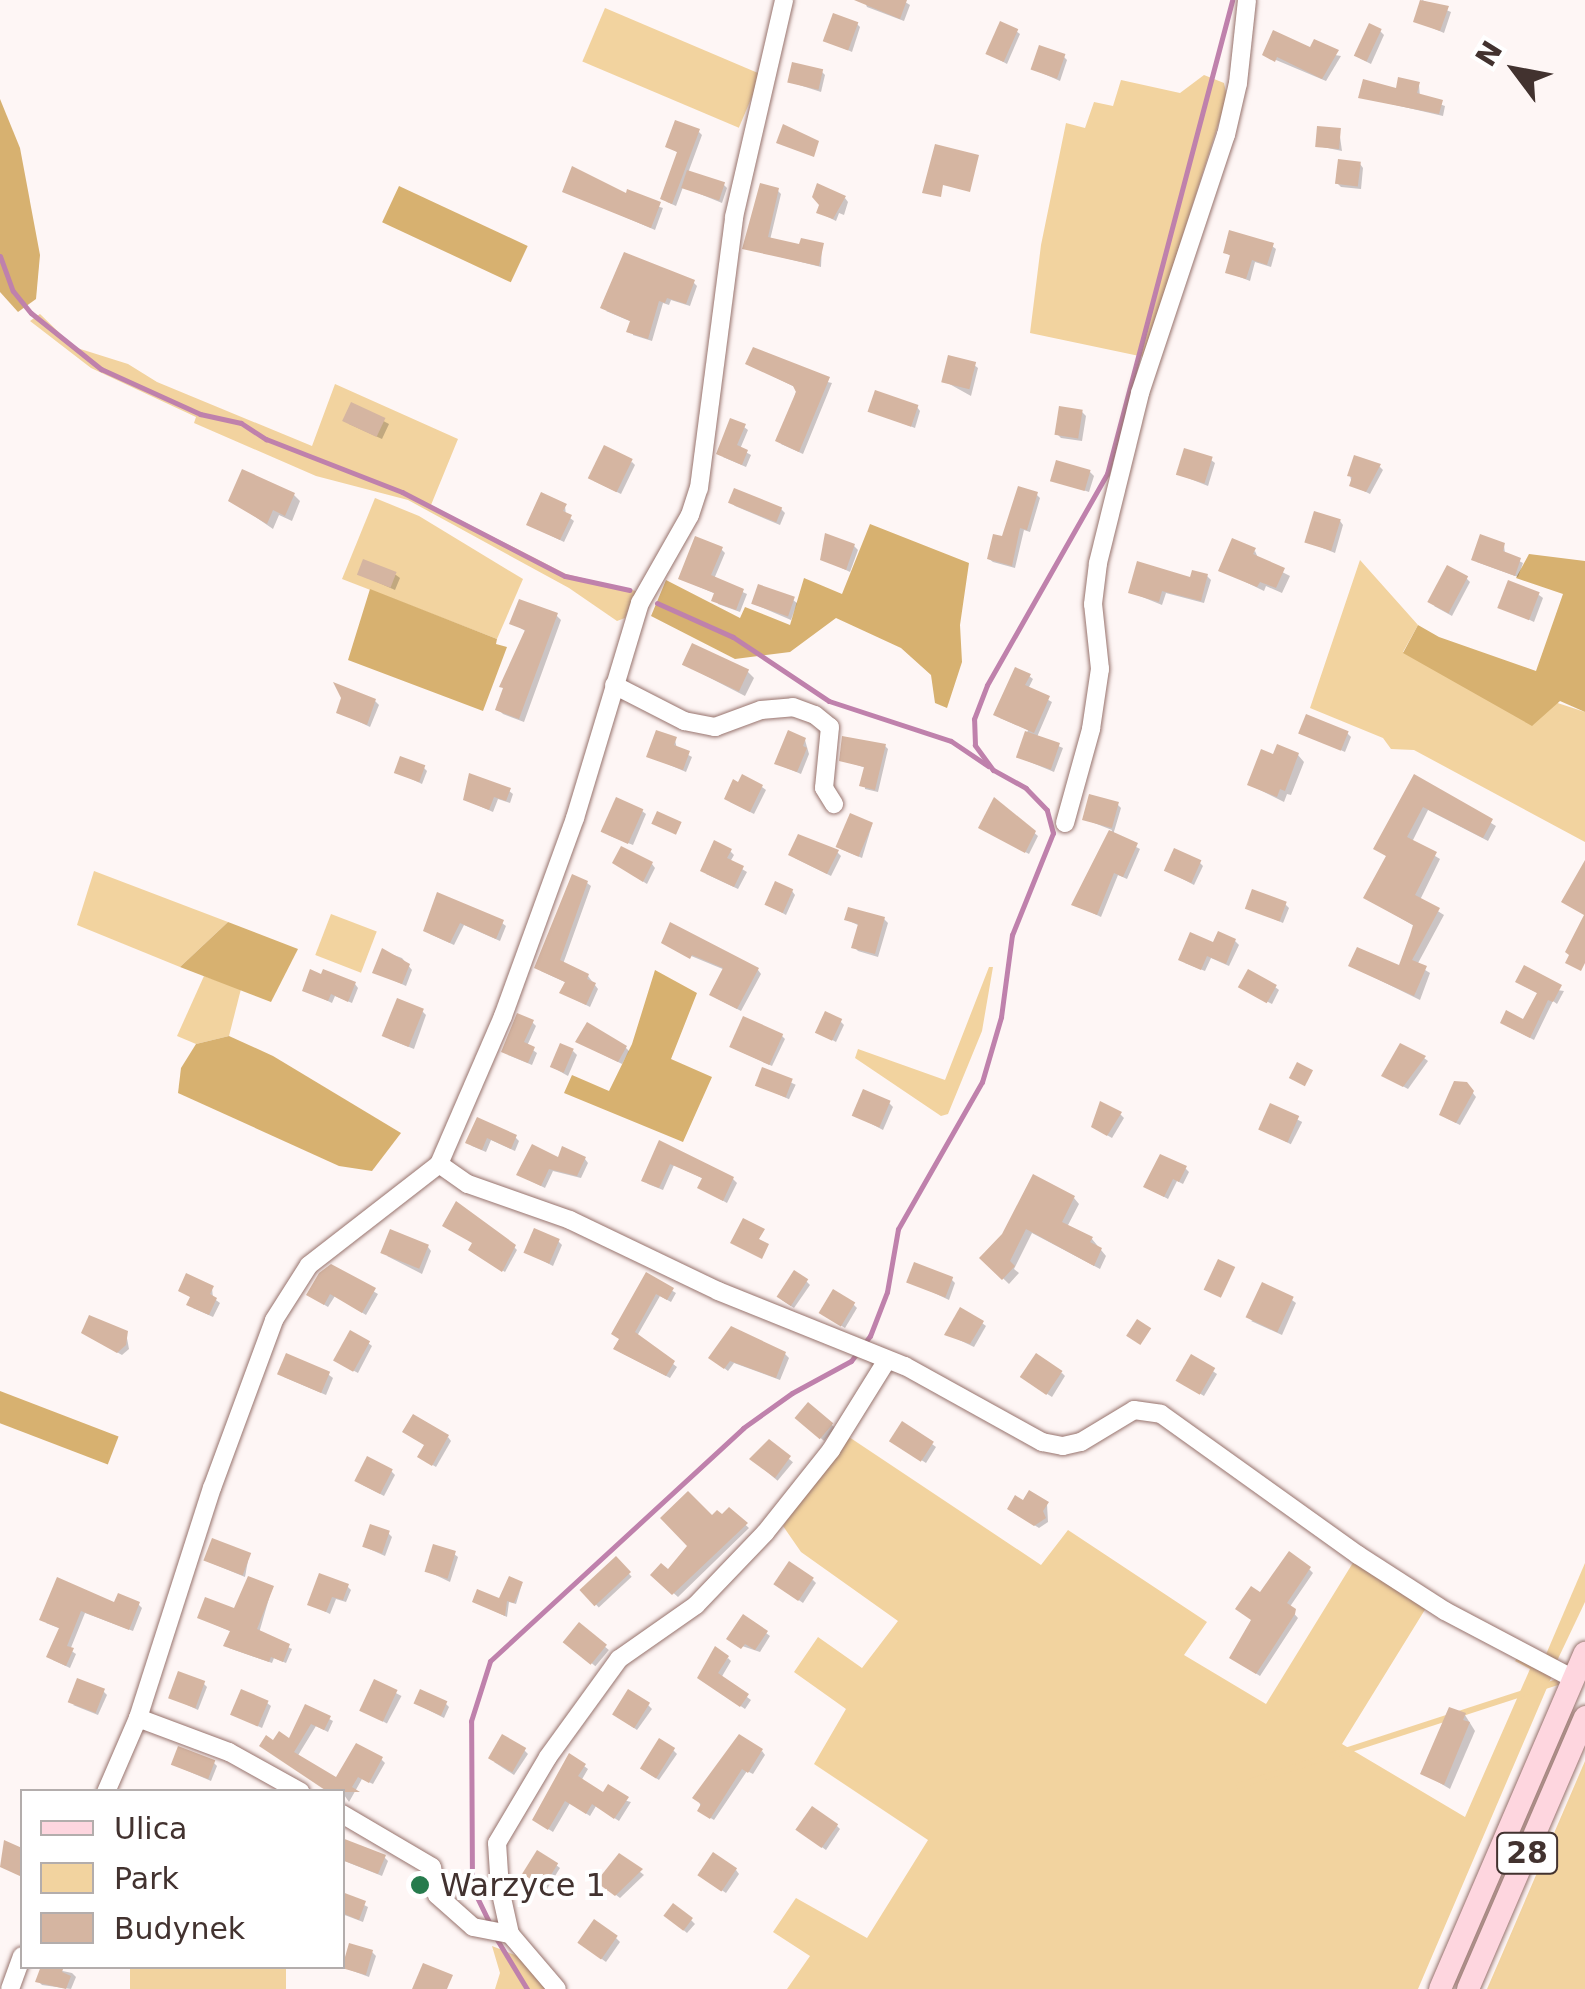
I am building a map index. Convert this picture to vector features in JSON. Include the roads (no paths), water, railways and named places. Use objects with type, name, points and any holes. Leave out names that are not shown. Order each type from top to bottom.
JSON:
[{"type":"main road","name":"28","points":[[1440,1989],[1585,1653]]},
{"type":"main road","name":"28","points":[[1468,1989],[1585,1717]]},
{"type":"street","points":[[107,1789],[138,1718],[212,1488],[274,1320],[309,1265],[439,1164],[510,1000],[575,818],[640,602],[690,514],[700,488],[734,217],[784,0]]},
{"type":"street","points":[[1065,822],[1091,729],[1100,669],[1093,604],[1098,563],[1143,381],[1226,135],[1238,83],[1247,0]]},
{"type":"street","points":[[614,686],[684,721],[716,727],[761,710],[792,707],[816,715],[830,727],[824,788],[834,804]]},
{"type":"street","points":[[439,1164],[468,1184],[570,1220],[718,1291],[930,1378],[1052,1445],[1081,1442],[1134,1410],[1161,1414],[1445,1611],[1574,1679]]},
{"type":"street","points":[[557,1989],[508,1934],[497,1843],[548,1757],[619,1659],[696,1606],[765,1533],[831,1450],[879,1357]]},
{"type":"street","points":[[138,1718],[229,1752],[296,1789]]},
{"type":"street","points":[[345,1816],[432,1867],[437,1895],[473,1927],[508,1934]]},
{"type":"street","points":[[10,1989],[20,1962]]},
{"type":"waterway","points":[[490,1924],[472,1887],[471,1721],[490,1661],[743,1428],[792,1393],[851,1361],[870,1336],[887,1292],[898,1229],[982,1082],[1001,1017],[1012,935],[1053,833],[1047,810],[1026,788],[993,770],[975,745],[974,719],[987,685],[1107,474],[1232,0]]},
{"type":"waterway","points":[[0,256],[13,291],[31,313],[101,369],[200,414],[241,423],[266,439],[402,492],[565,576],[629,590]]},
{"type":"waterway","points":[[657,603],[733,637],[829,701],[951,741],[988,766]]},
{"type":"waterway","points":[[496,1938],[527,1989]]},
{"type":"place","name":"Warzyce 1","points":[[420,1885]]}]
